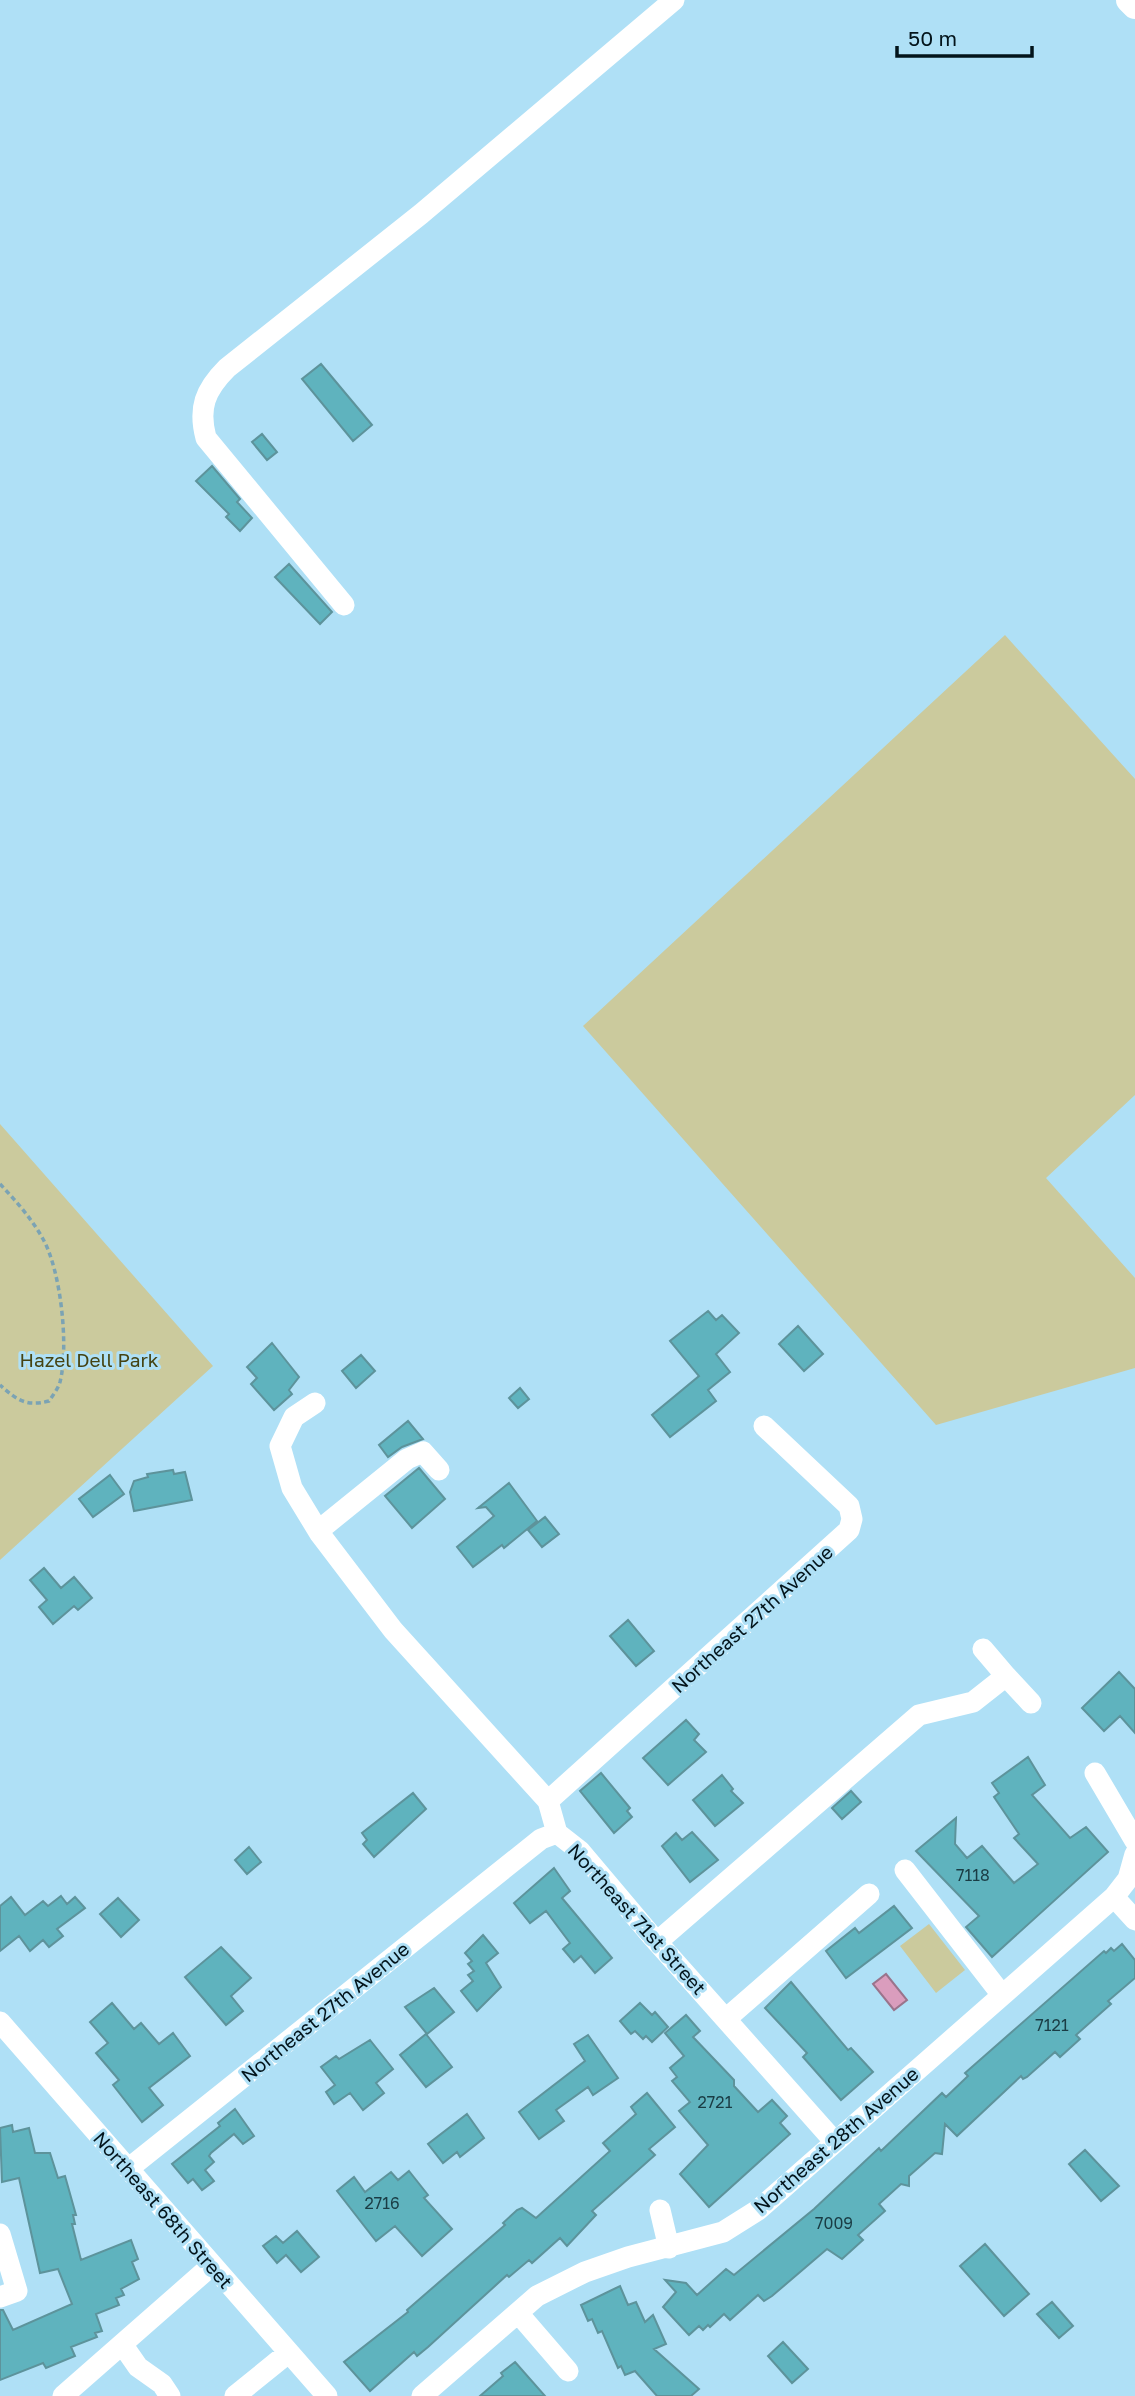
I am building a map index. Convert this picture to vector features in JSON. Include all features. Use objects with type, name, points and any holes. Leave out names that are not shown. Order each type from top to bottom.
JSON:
[{"type":"main road","points":[[1129,0],[1135,6]]},
{"type":"street","points":[[344,606],[206,438],[201,419],[204,397],[227,368],[421,214],[674,0]]},
{"type":"street","name":"Northeast 71st Street","points":[[315,1403],[294,1417],[280,1446],[292,1488],[318,1531],[394,1630],[548,1801],[556,1833],[580,1851],[834,2141]]},
{"type":"street","name":"Northeast 27th Avenue","points":[[548,1801],[849,1530],[852,1519],[849,1506],[764,1426]]},
{"type":"street","points":[[318,1531],[407,1459],[422,1452],[439,1470]]},
{"type":"street","points":[[983,1649],[1031,1703]]},
{"type":"street","points":[[657,1942],[911,1721],[928,1711],[973,1702],[1006,1676]]},
{"type":"street","points":[[1095,1773],[1135,1841]]},
{"type":"street","name":"Northeast 27th Avenue","points":[[128,2169],[541,1839],[556,1833]]},
{"type":"street","name":"Northeast 28th Avenue","points":[[422,2396],[537,2296],[586,2272],[628,2257],[723,2232],[758,2210],[1114,1897],[1128,1879],[1135,1854]]},
{"type":"street","points":[[905,1870],[1002,1994]]},
{"type":"street","points":[[727,2018],[869,1894]]},
{"type":"street","points":[[1114,1897],[1135,1920]]},
{"type":"street","name":"Northeast 68th Street","points":[[0,2022],[327,2396]]},
{"type":"street","points":[[660,2210],[669,2248]]},
{"type":"street","points":[[0,2234],[18,2291],[0,2297]]},
{"type":"street","points":[[63,2396],[211,2266]]},
{"type":"street","points":[[518,2313],[568,2371]]},
{"type":"street","points":[[122,2344],[138,2367],[162,2384],[170,2396]]},
{"type":"street","points":[[235,2396],[288,2353]]},
{"type":"path","points":[[0,1184],[19,1204],[44,1240],[55,1272],[63,1357],[60,1384],[49,1401],[34,1405],[20,1402],[0,1385]]},
{"type":"green space","points":[[1005,635],[1135,779],[1135,1095],[1046,1178],[1135,1278],[1135,1368],[936,1425],[583,1026]]},
{"type":"green space","name":"Hazel Dell Park","points":[[0,1124],[213,1366],[0,1560]]},
{"type":"green space","points":[[929,1924],[965,1970],[936,1993],[900,1946]]},
{"type":"shaded area","points":[[886,1974],[907,2000],[894,2010],[873,1984]]},
{"type":"building","points":[[321,364],[372,425],[353,441],[302,379]]},
{"type":"building","points":[[262,434],[277,452],[267,460],[252,442]]},
{"type":"building","points":[[212,466],[240,499],[237,502],[252,518],[240,531],[226,517],[229,514],[196,481]]},
{"type":"building","points":[[289,564],[332,612],[320,624],[275,577]]},
{"type":"building","points":[[708,1311],[716,1320],[722,1315],[739,1333],[716,1354],[730,1372],[708,1390],[716,1401],[670,1437],[652,1415],[699,1376],[670,1341]]},
{"type":"building","points":[[798,1326],[823,1354],[804,1371],[779,1344]]},
{"type":"building","points":[[272,1343],[299,1377],[289,1390],[292,1394],[274,1410],[251,1384],[257,1378],[247,1367]]},
{"type":"building","points":[[361,1355],[375,1371],[356,1388],[342,1371]]},
{"type":"building","points":[[520,1388],[529,1399],[518,1408],[509,1398]]},
{"type":"building","points":[[408,1421],[423,1439],[402,1447],[388,1457],[379,1445]]},
{"type":"building","points":[[419,1468],[445,1499],[412,1528],[385,1496]]},
{"type":"building","points":[[173,1470],[174,1474],[185,1472],[192,1500],[134,1511],[130,1492],[134,1481],[148,1477],[147,1474]]},
{"type":"building","points":[[110,1475],[124,1494],[93,1517],[79,1499]]},
{"type":"building","points":[[509,1483],[537,1521],[504,1548],[502,1545],[473,1567],[457,1547],[494,1516],[486,1507],[478,1508]]},
{"type":"building","points":[[545,1517],[559,1534],[542,1547],[528,1530]]},
{"type":"building","points":[[44,1568],[61,1588],[74,1577],[92,1598],[78,1610],[74,1606],[53,1624],[39,1607],[47,1600],[30,1580]]},
{"type":"building","points":[[628,1620],[654,1651],[636,1666],[610,1636]]},
{"type":"building","points":[[1119,1672],[1135,1689],[1135,1733],[1120,1716],[1104,1731],[1082,1708]]},
{"type":"building","points":[[686,1720],[699,1734],[694,1740],[706,1752],[668,1785],[643,1758]]},
{"type":"building","points":[[1028,1757],[1045,1785],[1032,1795],[1070,1838],[1086,1827],[1108,1852],[992,1957],[966,1927],[979,1916],[916,1851],[956,1818],[955,1844],[967,1858],[982,1846],[1014,1883],[1038,1864],[1014,1838],[1019,1834],[994,1797],[999,1793],[992,1783]]},
{"type":"building","points":[[601,1773],[630,1808],[627,1811],[632,1817],[614,1833],[580,1791]]},
{"type":"building","points":[[722,1775],[733,1789],[731,1791],[743,1803],[715,1826],[693,1800]]},
{"type":"building","points":[[851,1791],[861,1802],[842,1819],[832,1808]]},
{"type":"building","points":[[413,1793],[426,1809],[374,1857],[363,1844],[367,1840],[362,1833]]},
{"type":"building","points":[[692,1832],[718,1860],[690,1882],[662,1846],[676,1833],[682,1840]]},
{"type":"building","points":[[249,1847],[261,1862],[247,1874],[235,1860]]},
{"type":"building","points":[[554,1868],[570,1891],[562,1898],[612,1958],[595,1973],[581,1956],[574,1962],[563,1949],[570,1943],[546,1911],[530,1923],[514,1903]]},
{"type":"building","points":[[61,1896],[67,1904],[75,1897],[85,1908],[57,1929],[63,1936],[49,1947],[43,1940],[30,1951],[19,1936],[0,1951],[0,1906],[11,1897],[25,1915],[43,1901],[48,1906]]},
{"type":"building","points":[[118,1898],[139,1920],[121,1937],[100,1914]]},
{"type":"building","points":[[894,1906],[912,1928],[846,1978],[826,1951],[855,1928],[859,1933]]},
{"type":"building","points":[[483,1935],[498,1953],[486,1963],[501,1987],[477,2011],[461,1991],[473,1981],[468,1975],[474,1971],[468,1964],[472,1961],[465,1953]]},
{"type":"building","points":[[1122,1944],[1135,1960],[1135,1978],[1108,2001],[1111,2004],[1076,2035],[1080,2039],[1060,2057],[1055,2052],[1027,2077],[1023,2079],[1021,2076],[957,2136],[945,2124],[942,2154],[935,2153],[909,2176],[909,2186],[901,2184],[879,2204],[885,2211],[858,2235],[863,2240],[842,2259],[827,2249],[764,2301],[758,2295],[730,2320],[724,2314],[710,2327],[708,2325],[703,2330],[699,2326],[689,2335],[663,2307],[676,2292],[665,2280],[686,2283],[697,2295],[726,2269],[734,2275],[814,2209],[879,2148],[881,2151],[942,2093],[946,2097],[968,2076],[965,2073],[1104,1951],[1106,1953],[1111,1948],[1114,1951]]},
{"type":"building","points":[[221,1947],[251,1978],[231,1996],[243,2011],[226,2025],[185,1977]]},
{"type":"building","points":[[791,1982],[848,2050],[851,2048],[873,2072],[841,2100],[803,2057],[807,2053],[765,2008]]},
{"type":"building","points":[[434,1988],[454,2012],[427,2034],[405,2007]]},
{"type":"building","points":[[112,2003],[134,2029],[141,2023],[159,2044],[173,2033],[190,2056],[149,2088],[163,2105],[142,2122],[113,2085],[119,2080],[96,2053],[108,2043],[90,2022]]},
{"type":"building","points":[[640,2003],[652,2015],[655,2012],[668,2027],[652,2042],[646,2036],[643,2039],[635,2031],[631,2034],[620,2021]]},
{"type":"building","points":[[686,2015],[700,2031],[693,2037],[734,2080],[734,2086],[758,2112],[772,2100],[787,2116],[780,2123],[790,2134],[709,2207],[680,2174],[708,2145],[679,2111],[690,2102],[672,2081],[677,2077],[670,2068],[684,2056],[665,2033]]},
{"type":"building","points":[[426,2034],[452,2067],[426,2087],[400,2055]]},
{"type":"building","points":[[588,2035],[618,2078],[593,2095],[588,2087],[556,2110],[564,2121],[539,2139],[519,2112],[585,2061],[574,2044]]},
{"type":"building","points":[[370,2040],[393,2069],[376,2083],[384,2093],[363,2110],[350,2093],[334,2104],[326,2092],[335,2085],[321,2067],[336,2056],[339,2059]]},
{"type":"building","points":[[647,2093],[675,2127],[649,2149],[655,2155],[592,2211],[596,2215],[567,2246],[560,2238],[532,2263],[529,2260],[509,2277],[507,2275],[428,2347],[417,2356],[414,2352],[370,2391],[344,2362],[408,2312],[407,2310],[505,2225],[503,2223],[517,2210],[522,2208],[536,2218],[610,2151],[603,2143],[636,2114],[631,2107]]},
{"type":"building","points":[[235,2109],[254,2136],[243,2144],[234,2134],[211,2153],[209,2156],[214,2162],[205,2170],[214,2181],[202,2190],[193,2179],[188,2183],[172,2164],[220,2126],[218,2123]]},
{"type":"building","points":[[467,2114],[484,2138],[460,2157],[457,2152],[443,2163],[428,2144]]},
{"type":"building","points":[[12,2125],[13,2132],[29,2128],[35,2153],[50,2153],[58,2178],[65,2176],[76,2215],[73,2215],[75,2224],[72,2224],[81,2260],[131,2240],[138,2259],[132,2262],[139,2279],[121,2289],[124,2295],[116,2298],[119,2305],[96,2314],[102,2331],[95,2333],[97,2337],[71,2347],[75,2356],[46,2368],[43,2363],[0,2380],[0,2310],[3,2310],[13,2330],[72,2304],[58,2269],[40,2273],[19,2178],[2,2182],[0,2128]]},
{"type":"building","points":[[1085,2150],[1119,2186],[1101,2201],[1069,2164]]},
{"type":"building","points":[[409,2171],[428,2195],[424,2198],[452,2229],[422,2256],[395,2226],[376,2241],[337,2191],[354,2177],[365,2192],[391,2172],[398,2180]]},
{"type":"building","points":[[297,2231],[319,2257],[301,2272],[286,2255],[277,2263],[263,2246],[276,2236],[283,2243]]},
{"type":"building","points":[[985,2244],[1029,2294],[1004,2316],[960,2266]]},
{"type":"building","points":[[620,2286],[628,2305],[636,2302],[645,2322],[653,2315],[666,2344],[654,2349],[699,2389],[691,2396],[657,2396],[635,2371],[625,2375],[621,2366],[618,2368],[602,2331],[598,2333],[592,2319],[588,2321],[581,2305]]},
{"type":"building","points":[[1052,2302],[1073,2326],[1059,2338],[1037,2314]]},
{"type":"building","points":[[783,2342],[808,2369],[792,2383],[768,2356]]},
{"type":"building","points":[[515,2362],[545,2396],[480,2396],[503,2376],[501,2373]]}]
